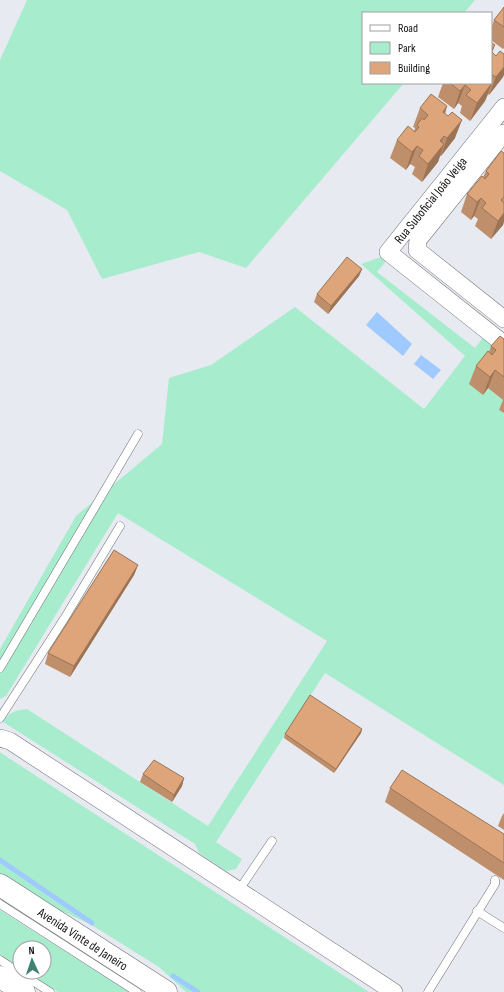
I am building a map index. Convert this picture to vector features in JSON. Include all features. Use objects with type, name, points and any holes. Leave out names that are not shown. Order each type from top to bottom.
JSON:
[{"type":"street","name":"Rua Suboficial João Veiga","points":[[504,107],[388,252],[504,344]]},
{"type":"street","name":"Rua Suboficial João Veiga","points":[[504,133],[418,240],[418,250],[504,320]]},
{"type":"street","points":[[0,738],[10,741],[394,992]]},
{"type":"street","name":"Avenida Vinte de Janeiro","points":[[0,885],[166,992]]},
{"type":"street","points":[[0,977],[24,992]]},
{"type":"lane","points":[[0,668],[138,434]]},
{"type":"lane","points":[[0,718],[64,619],[120,526]]},
{"type":"lane","points":[[239,890],[272,841]]},
{"type":"lane","points":[[428,992],[478,911],[495,880]]},
{"type":"lane","points":[[0,904],[137,992]]},
{"type":"lane","points":[[478,911],[504,928]]},
{"type":"lane","points":[[0,960],[50,992]]},
{"type":"green space","points":[[27,0],[475,0],[465,12],[362,12],[362,84],[403,84],[246,268],[199,252],[102,279],[67,210],[0,171],[0,60]]},
{"type":"green space","points":[[384,256],[388,259],[377,272],[475,348],[485,335],[500,346],[483,395],[488,388],[504,401],[499,410],[504,413],[504,785],[325,673],[216,842],[242,859],[236,869],[226,871],[199,853],[195,844],[3,722],[7,716],[13,712],[27,709],[208,826],[327,641],[118,513],[6,696],[0,699],[0,649],[76,516],[162,444],[169,378],[211,365],[295,307],[424,409],[465,356],[361,264]]},
{"type":"green space","points":[[0,752],[369,992],[186,992],[159,967],[90,924],[64,912],[47,909],[0,875]]},
{"type":"green space","points":[[0,910],[47,940],[12,940],[12,963],[0,955]]},
{"type":"green space","points":[[52,943],[129,992],[58,992],[39,980],[52,980]]},
{"type":"water","points":[[377,312],[412,344],[403,356],[366,325]]},
{"type":"water","points":[[421,355],[441,370],[433,379],[414,364]]},
{"type":"building","points":[[504,7],[504,27],[494,20]]},
{"type":"building","points":[[500,51],[504,54],[504,67],[496,77],[492,75],[492,52],[496,56]]},
{"type":"building","points":[[451,84],[491,84],[477,103],[466,95],[471,90],[465,85],[460,91]]},
{"type":"building","points":[[431,94],[447,106],[443,112],[448,116],[452,112],[462,120],[447,138],[444,136],[440,141],[444,144],[428,164],[419,156],[423,150],[417,146],[412,152],[397,140],[408,126],[415,132],[419,127],[417,125],[422,118],[424,120],[428,115],[420,108]]},
{"type":"building","points":[[501,151],[504,153],[504,197],[501,200],[504,203],[504,213],[498,221],[482,208],[486,203],[481,198],[477,202],[467,194],[482,176],[485,179],[489,174],[486,171]]},
{"type":"building","points":[[347,257],[362,269],[331,306],[317,294]]},
{"type":"building","points":[[500,336],[504,339],[504,377],[495,370],[490,377],[476,366],[488,351],[492,355],[496,350],[491,346]]},
{"type":"building","points":[[114,550],[138,565],[74,666],[48,653]]},
{"type":"building","points":[[310,695],[362,729],[336,769],[285,734]]},
{"type":"building","points":[[154,760],[184,778],[174,795],[143,774]]},
{"type":"building","points":[[402,770],[504,834],[504,863],[390,788]]},
{"type":"waterway","points":[[0,860],[92,923]]},
{"type":"waterway","points":[[173,976],[198,992]]}]
